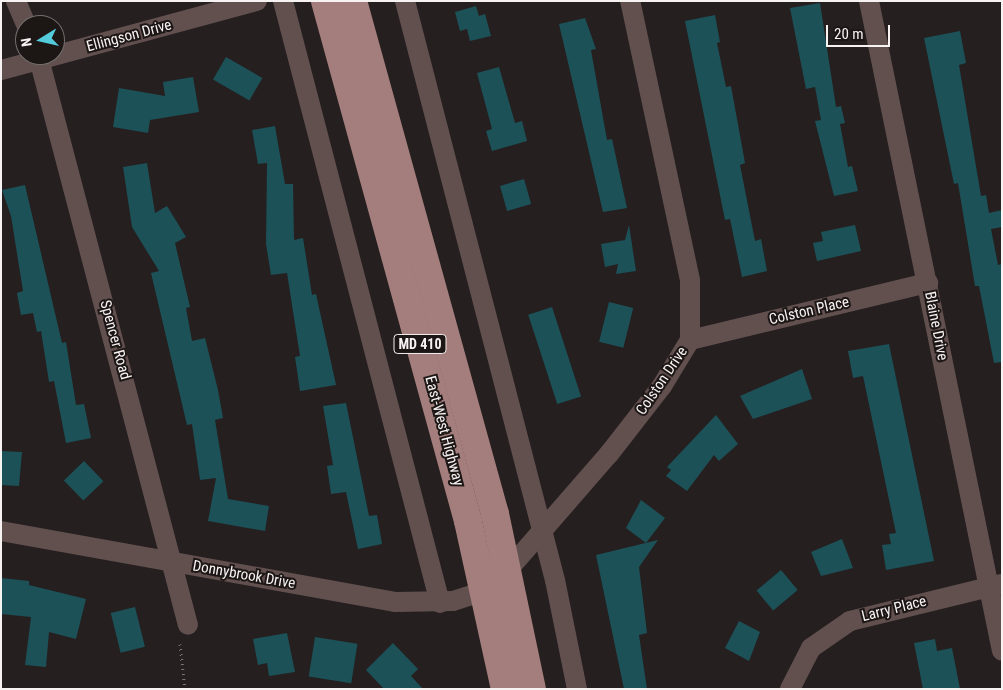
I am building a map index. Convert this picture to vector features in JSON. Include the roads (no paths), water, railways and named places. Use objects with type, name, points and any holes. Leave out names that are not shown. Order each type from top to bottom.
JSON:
[{"type":"main road","name":"East-West Highway","points":[[325,1],[485,587],[505,689]]},
{"type":"main road","name":"East-West Highway","points":[[353,1],[508,570],[532,689]]},
{"type":"street","points":[[16,1],[22,15]]},
{"type":"street","name":"Ellingson Drive","points":[[65,51],[257,1]]},
{"type":"street","points":[[283,1],[440,603]]},
{"type":"street","points":[[405,1],[543,535],[577,689]]},
{"type":"street","name":"Colston Drive","points":[[485,587],[508,570],[543,535],[662,386],[690,340],[690,280],[630,1]]},
{"type":"street","name":"Blaine Drive","points":[[869,1],[928,283],[995,586],[1002,651]]},
{"type":"street","name":"Ellingson Drive","points":[[1,70],[17,65]]},
{"type":"street","name":"Spencer Road","points":[[42,65],[175,563],[188,625]]},
{"type":"street","name":"Colston Place","points":[[690,340],[928,283]]},
{"type":"street","name":"Donnybrook Drive","points":[[1,532],[395,602],[440,603],[485,587]]},
{"type":"street","name":"Larry Place","points":[[790,689],[811,648],[850,621],[995,586]]}]
